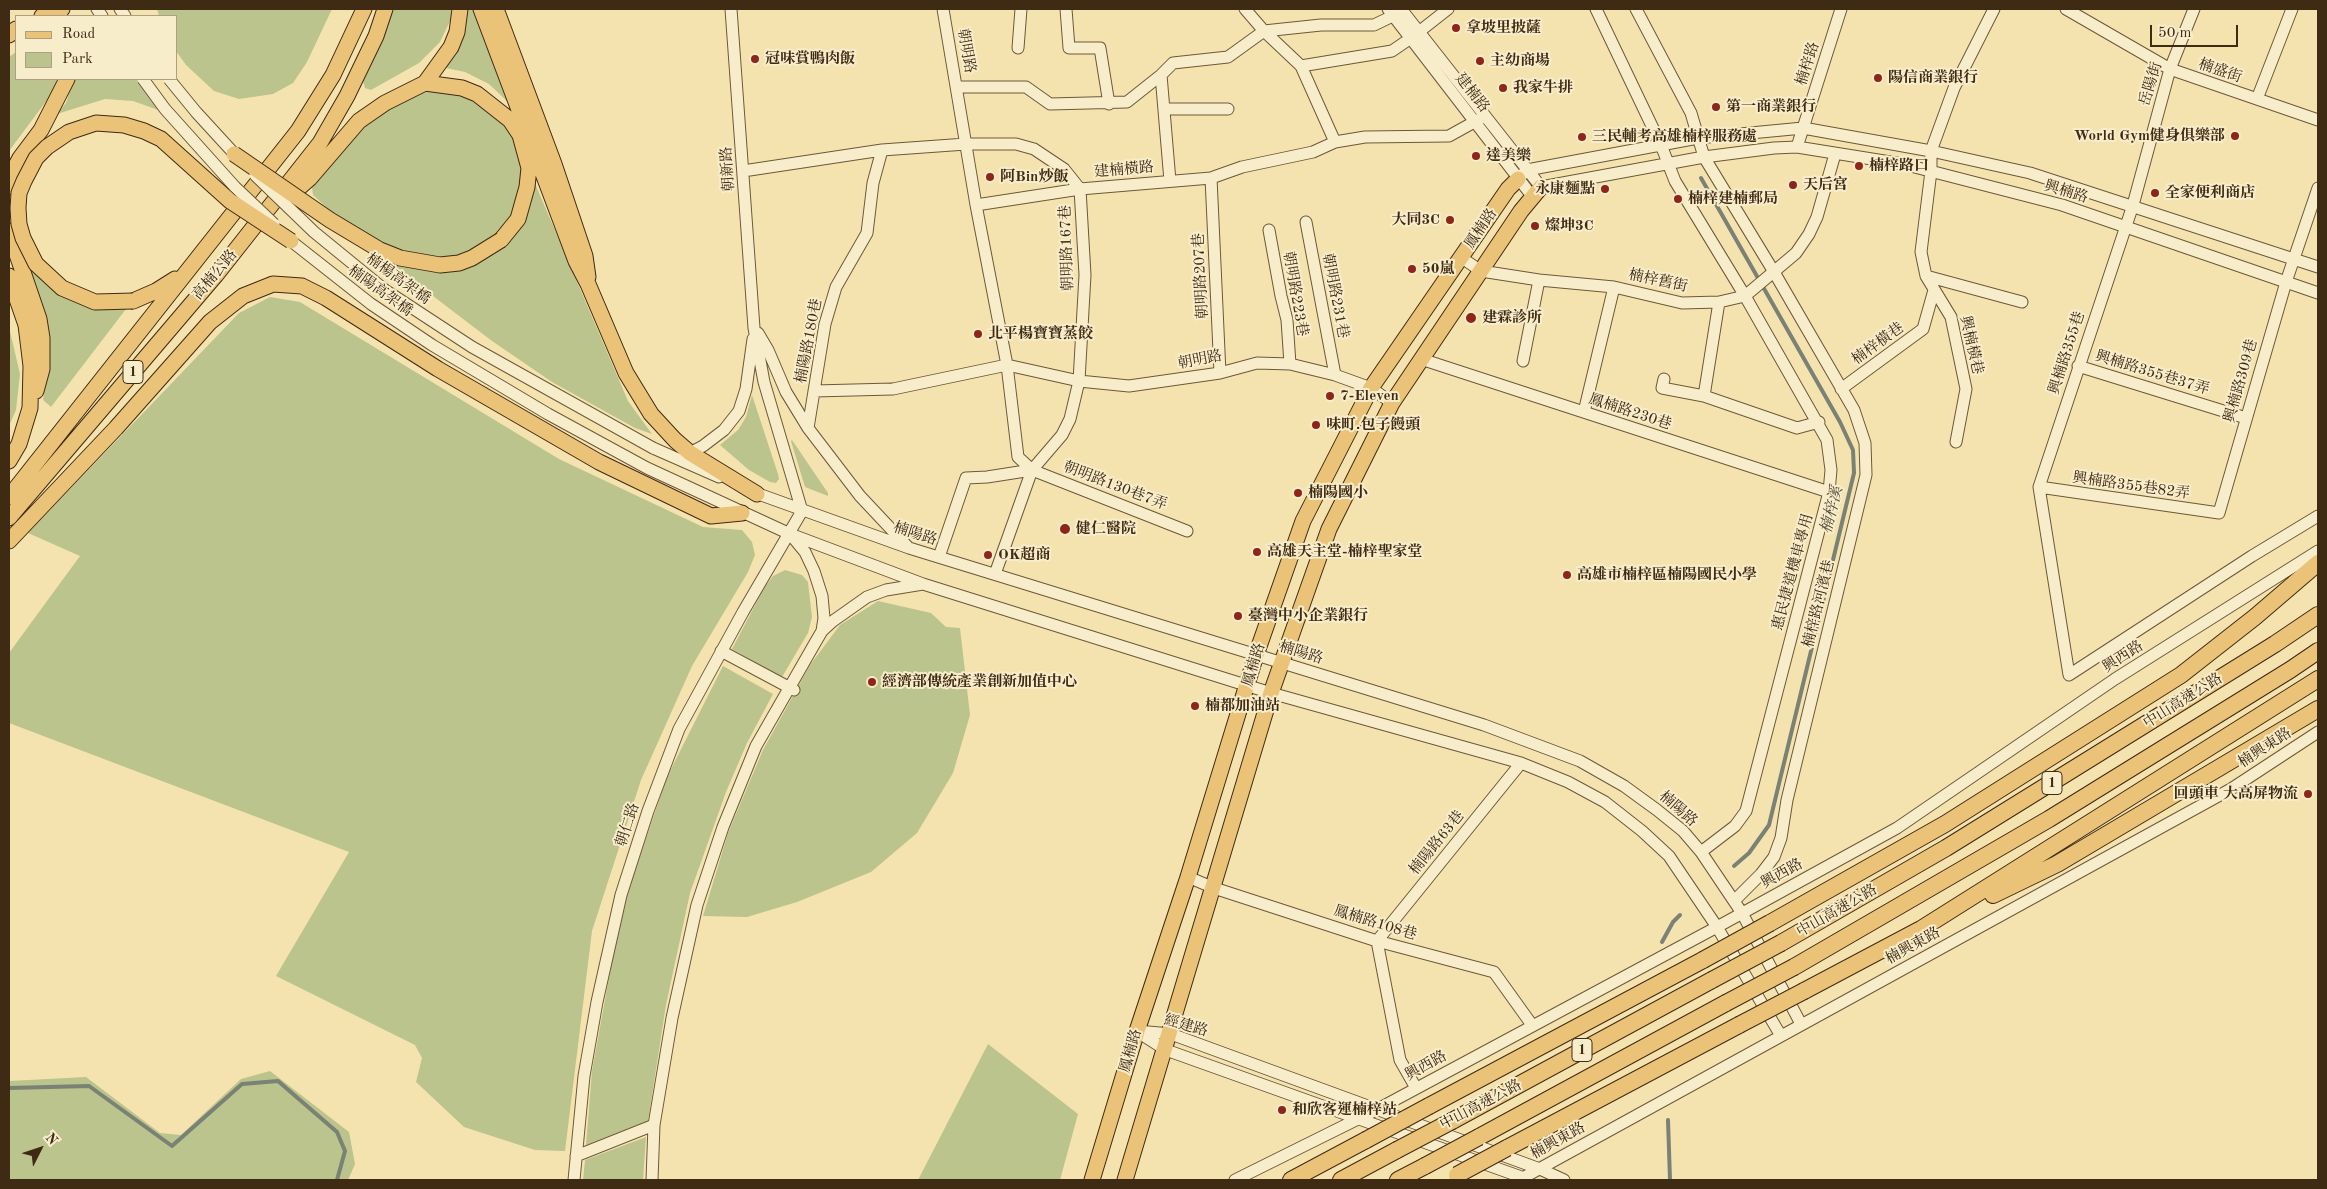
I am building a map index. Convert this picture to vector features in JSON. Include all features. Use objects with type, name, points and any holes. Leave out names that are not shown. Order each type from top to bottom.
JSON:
[{"type":"highway","points":[[1291,1180],[1703,960],[1945,824],[2181,675],[2255,617],[2318,563]]},
{"type":"highway","name":"中山高速公路","points":[[1341,1180],[1781,943],[1946,848],[2275,644],[2318,615]]},
{"type":"highway","name":"中山高速公路","points":[[1398,1180],[1794,966],[2049,819],[2318,651]]},
{"type":"highway","points":[[1921,929],[2318,679]]},
{"type":"highway","points":[[1452,1178],[1921,929],[2057,864],[2318,709]]},
{"type":"main road","points":[[45,15],[62,9]]},
{"type":"main road","name":"高楠公路","points":[[9,498],[298,131],[333,75],[364,9]]},
{"type":"main road","name":"高楠公路","points":[[9,518],[216,276],[320,143],[347,96],[376,36],[386,9]]},
{"type":"main road","points":[[256,225],[310,178],[360,121],[385,103],[425,83],[451,47],[457,32],[460,9]]},
{"type":"main road","points":[[481,9],[576,261],[588,284],[626,373],[642,400],[684,456],[757,494]]},
{"type":"main road","points":[[496,9],[585,256],[588,284]]},
{"type":"main road","points":[[9,187],[11,175],[20,158],[41,130],[67,80]]},
{"type":"main road","points":[[234,154],[330,220],[380,250],[400,258],[440,265],[459,263],[472,258],[501,240],[518,219],[527,187],[529,168],[520,135],[510,120],[477,94],[462,88],[425,83]]},
{"type":"main road","points":[[185,273],[156,291],[133,301],[96,302],[62,288],[36,264],[23,238],[19,224],[19,194],[29,169],[47,147],[58,138],[76,129],[96,123],[124,125],[152,135],[180,155],[230,201],[291,241]]},
{"type":"main road","name":"鳳楠路","points":[[1092,1180],[1256,655],[1303,521],[1371,388],[1505,194],[1523,175]]},
{"type":"main road","name":"鳳楠路","points":[[1125,1180],[1171,1034],[1281,663],[1329,529],[1392,403],[1537,191]]},
{"type":"main road","points":[[9,232],[39,319],[42,338],[42,369],[19,444],[9,461]]},
{"type":"main road","points":[[9,276],[26,325],[30,345],[30,408]]},
{"type":"main road","points":[[9,541],[116,428],[210,322],[242,296],[273,284],[302,286],[326,298],[438,369],[554,438],[608,466],[711,516],[742,513]]},
{"type":"street","name":"朝新路","points":[[731,9],[754,328],[769,399],[802,511]]},
{"type":"street","name":"朝明路","points":[[943,9],[976,205],[1007,365]]},
{"type":"street","points":[[1018,48],[1021,9]]},
{"type":"street","points":[[1066,9],[1069,48],[1100,48],[1109,104]]},
{"type":"street","points":[[1245,9],[1264,31],[1301,66],[1335,142]]},
{"type":"street","points":[[1301,66],[1392,52],[1448,9]]},
{"type":"street","name":"惠民捷道機車專用","points":[[1596,9],[1670,164],[1675,181],[1747,294],[1828,440],[1831,470],[1829,492],[1746,811],[1735,826],[1701,852]]},
{"type":"street","name":"楠梓路河濱巷","points":[[1636,9],[1691,113],[1704,157],[1854,410],[1865,443],[1866,475],[1787,800],[1781,838],[1774,857],[1761,874],[1734,900]]},
{"type":"street","name":"楠梓路","points":[[1797,147],[1841,9]]},
{"type":"street","points":[[1931,151],[1954,88],[1994,9]]},
{"type":"street","name":"楠盛街","points":[[2066,9],[2170,69],[2318,120]]},
{"type":"street","name":"岳陽街","points":[[2125,227],[2170,69],[2194,9]]},
{"type":"street","points":[[2257,99],[2292,9]]},
{"type":"street","points":[[957,87],[1026,87],[1050,104],[1109,104],[1126,102],[1161,76],[1174,63],[1228,57],[1264,31],[1321,25],[1374,25],[1396,11]]},
{"type":"street","name":"建楠路","points":[[1396,11],[1537,191]]},
{"type":"street","points":[[1161,76],[1170,181]]},
{"type":"street","name":"楠陽高架橋","points":[[144,80],[165,109],[235,187],[291,241],[371,304],[432,345],[556,419],[647,468],[742,513]]},
{"type":"street","name":"楠楊高架橋","points":[[170,80],[234,154],[314,232],[385,290],[472,347],[653,448],[684,456]]},
{"type":"street","points":[[1165,110],[1228,109]]},
{"type":"street","name":"建楠橫路","points":[[743,171],[882,150],[966,144],[1016,144],[1034,149],[1064,169],[1080,189],[1211,178],[1242,167],[1313,152],[1335,142],[1365,138],[1449,136],[1480,119]]},
{"type":"street","points":[[1523,175],[1698,138],[1774,129],[1803,128]]},
{"type":"street","name":"興楠路","points":[[1803,128],[1931,151],[2030,173],[2318,267]]},
{"type":"street","points":[[1537,191],[1704,157],[1797,147]]},
{"type":"street","name":"興楠路","points":[[1797,147],[1931,171],[2062,205],[2318,293]]},
{"type":"street","name":"楠陽路180巷","points":[[808,428],[825,324],[836,287],[870,225],[873,183],[882,150]]},
{"type":"street","name":"興楠橫巷","points":[[1931,151],[1931,171],[1921,252],[1926,276],[1951,317],[1966,389],[1956,442]]},
{"type":"street","name":"楠梓舊街","points":[[1481,271],[1539,280],[1614,287],[1682,302],[1719,302],[1747,294],[1796,253],[1809,234],[1818,216],[1835,154]]},
{"type":"street","name":"朝明路207巷","points":[[1211,178],[1220,372]]},
{"type":"street","name":"興楠路309巷","points":[[2219,513],[2293,258],[2318,188]]},
{"type":"street","name":"朝明路167巷","points":[[976,205],[1080,189],[1085,275],[1079,381],[1070,419],[1062,435],[1032,470]]},
{"type":"street","name":"朝明路231巷","points":[[1306,222],[1335,375]]},
{"type":"street","name":"興楠路355巷","points":[[2039,488],[2125,227]]},
{"type":"street","name":"朝明路223巷","points":[[1269,230],[1280,296],[1287,320],[1290,364]]},
{"type":"street","points":[[1462,258],[1481,271]]},
{"type":"street","points":[[1926,276],[2022,302]]},
{"type":"street","points":[[1523,361],[1539,280]]},
{"type":"street","points":[[1584,412],[1614,287]]},
{"type":"street","name":"楠梓橫巷","points":[[1841,389],[1923,329],[1934,290]]},
{"type":"street","points":[[1704,396],[1719,302]]},
{"type":"street","name":"朝新路","points":[[754,328],[768,350],[786,392],[808,428],[860,496],[909,548]]},
{"type":"street","name":"朝新路","points":[[684,456],[732,423],[739,410],[746,389],[754,328]]},
{"type":"street","name":"鳳楠路230巷","points":[[1421,359],[1829,492]]},
{"type":"street","name":"朝明路","points":[[814,391],[893,389],[1007,365],[1079,381],[1129,386],[1220,372],[1257,363],[1290,364],[1335,375],[1371,388],[1392,403]]},
{"type":"street","points":[[1007,365],[1018,457],[1032,470]]},
{"type":"street","name":"興楠路355巷37弄","points":[[2078,366],[2246,418]]},
{"type":"street","points":[[1664,379],[1662,388],[1704,396],[1797,428],[1819,422]]},
{"type":"street","points":[[939,557],[964,481],[969,477],[987,477],[1032,470]]},
{"type":"street","points":[[995,574],[1032,470]]},
{"type":"street","name":"朝明路130巷7弄","points":[[1032,470],[1186,530]]},
{"type":"street","points":[[2039,488],[2070,676],[2252,556],[2318,516]]},
{"type":"street","name":"興楠路355巷82弄","points":[[2039,488],[2219,513]]},
{"type":"street","name":"楠陽路","points":[[757,494],[909,548],[1484,725],[1580,760],[1624,786],[1657,810],[1683,831],[1701,852],[1742,913],[1802,1024]]},
{"type":"street","name":"朝仁路","points":[[574,1180],[584,1076],[597,1002],[621,895],[648,811],[679,729],[721,651],[802,511]]},
{"type":"street","points":[[742,513],[790,534],[923,584],[1272,693],[1521,763],[1568,782],[1605,802],[1628,818],[1669,856],[1717,927],[1780,1036]]},
{"type":"street","points":[[652,1180],[654,1125],[672,1018],[698,905],[723,827],[752,755],[791,689],[822,631],[824,618],[822,596],[814,571],[805,552],[790,534]]},
{"type":"street","name":"興西路","points":[[1236,1180],[1378,1109],[1897,828],[2115,679],[2318,551]]},
{"type":"street","points":[[822,631],[842,613],[867,597],[886,590],[923,584]]},
{"type":"street","points":[[721,651],[791,689]]},
{"type":"street","name":"楠興東路","points":[[1524,1179],[1540,1168],[2230,789],[2318,732]]},
{"type":"street","name":"楠陽路63巷","points":[[1376,941],[1521,763]]},
{"type":"street","name":"鳳楠路108巷","points":[[1188,877],[1214,888],[1376,941],[1494,972],[1532,1025]]},
{"type":"street","points":[[1376,941],[1400,1060],[1416,1088]]},
{"type":"street","name":"經建路","points":[[1137,1031],[1171,1034],[1540,1168],[1564,1180]]},
{"type":"street","name":"經建路","points":[[1137,1031],[1166,1050],[1524,1179]]},
{"type":"street","points":[[576,1156],[654,1125]]},
{"type":"green space","points":[[157,9],[332,9],[307,62],[293,83],[273,94],[239,99],[214,91],[186,65],[178,54],[178,15],[159,15]]},
{"type":"green space","points":[[391,9],[451,9],[451,19],[440,42],[419,63],[371,90],[365,88],[362,77]]},
{"type":"green space","points":[[464,9],[477,9],[510,104],[489,84],[465,72],[446,68],[458,45]]},
{"type":"green space","points":[[15,53],[15,80],[57,80],[53,92],[9,151],[9,57]]},
{"type":"green space","points":[[74,80],[138,80],[161,111],[133,101],[105,99],[57,114],[66,103]]},
{"type":"green space","points":[[436,90],[464,96],[493,112],[511,132],[519,146],[628,401],[652,434],[635,428],[552,382],[492,341],[374,251],[313,195],[312,187],[323,172],[365,125],[386,109],[421,93]]},
{"type":"green space","points":[[25,254],[41,275],[126,309],[51,407],[43,400],[47,376]]},
{"type":"green space","points":[[270,297],[300,302],[559,459],[703,527],[742,530],[752,542],[755,555],[748,572],[692,666],[641,780],[592,931],[565,1151],[535,1150],[464,1127],[416,1082],[422,1058],[415,1045],[276,976],[349,852],[9,723],[9,653],[80,556],[28,533],[239,313]]},
{"type":"green space","points":[[9,327],[20,374],[16,410],[9,426]]},
{"type":"green space","points":[[752,395],[778,474],[779,479],[776,483],[770,482],[749,470],[720,445],[738,430],[746,417]]},
{"type":"green space","points":[[792,440],[828,493],[828,496],[805,487]]},
{"type":"green space","points":[[785,570],[802,575],[808,582],[812,617],[808,633],[782,677],[732,649],[764,588],[773,576]]},
{"type":"green space","name":"經濟部傳統產業創新加值中心","points":[[878,601],[931,613],[946,627],[960,628],[970,715],[953,773],[917,833],[871,872],[797,902],[747,917],[703,916],[728,833],[763,750],[810,665],[840,625]]},
{"type":"green space","points":[[723,666],[773,694],[747,743],[726,792],[690,893],[666,1005],[648,1121],[586,1145],[592,1071],[615,945],[629,888],[667,777]]},
{"type":"green space","points":[[988,1044],[1078,1114],[1060,1180],[918,1180]]},
{"type":"green space","points":[[270,1071],[349,1132],[355,1164],[348,1180],[9,1180],[9,1081],[86,1077],[160,1133],[181,1135],[241,1079]]},
{"type":"green space","points":[[646,1137],[643,1180],[583,1180],[585,1160]]},
{"type":"waterway","name":"楠梓溪","points":[[1701,178],[1840,422],[1853,450],[1854,473],[1769,825],[1749,853],[1734,866]]},
{"type":"waterway","name":"楠梓溪","points":[[1662,942],[1673,922],[1680,915]]},
{"type":"waterway","points":[[9,1088],[89,1086],[172,1146],[242,1084],[278,1081],[337,1132],[345,1151],[337,1180]]},
{"type":"waterway","name":"楠梓溪","points":[[1668,1120],[1670,1180]]},
{"type":"place","name":"拿坡里披薩","points":[[1456,28]]},
{"type":"place","name":"冠味賞鴨肉飯","points":[[755,59]]},
{"type":"place","name":"主幼商場","points":[[1480,61]]},
{"type":"place","name":"陽信商業銀行","points":[[1878,78]]},
{"type":"place","name":"我家牛排","points":[[1503,88]]},
{"type":"place","name":"第一商業銀行","points":[[1716,107]]},
{"type":"place","name":"World Gym健身俱樂部","points":[[2235,136]]},
{"type":"place","name":"三民輔考高雄楠梓服務處","points":[[1582,137]]},
{"type":"place","name":"達美樂","points":[[1476,156]]},
{"type":"place","name":"楠梓路口","points":[[1859,166]]},
{"type":"place","name":"阿Bin炒飯","points":[[990,177]]},
{"type":"place","name":"天后宮","points":[[1793,185]]},
{"type":"place","name":"永康麵點","points":[[1605,189]]},
{"type":"place","name":"全家便利商店","points":[[2155,193]]},
{"type":"place","name":"楠梓建楠郵局","points":[[1678,199]]},
{"type":"place","name":"大同3C","points":[[1450,220]]},
{"type":"place","name":"燦坤3C","points":[[1535,226]]},
{"type":"place","name":"50嵐","points":[[1412,269]]},
{"type":"place","name":"建霖診所","points":[[1471,318]]},
{"type":"place","name":"北平楊寶寶蒸餃","points":[[978,334]]},
{"type":"place","name":"7-Eleven","points":[[1330,396]]},
{"type":"place","name":"味町.包子饅頭","points":[[1316,425]]},
{"type":"place","name":"楠陽國小","points":[[1298,493]]},
{"type":"place","name":"健仁醫院","points":[[1065,529]]},
{"type":"place","name":"高雄天主堂-楠梓聖家堂","points":[[1257,552]]},
{"type":"place","name":"OK超商","points":[[988,555]]},
{"type":"place","name":"高雄市楠梓區楠陽國民小學","points":[[1567,575]]},
{"type":"place","name":"臺灣中小企業銀行","points":[[1238,616]]},
{"type":"place","name":"經濟部傳統產業創新加值中心","points":[[872,682]]},
{"type":"place","name":"楠都加油站","points":[[1195,706]]},
{"type":"place","name":"回頭車 大高屏物流","points":[[2308,794]]},
{"type":"place","name":"和欣客運楠梓站","points":[[1282,1110]]}]
